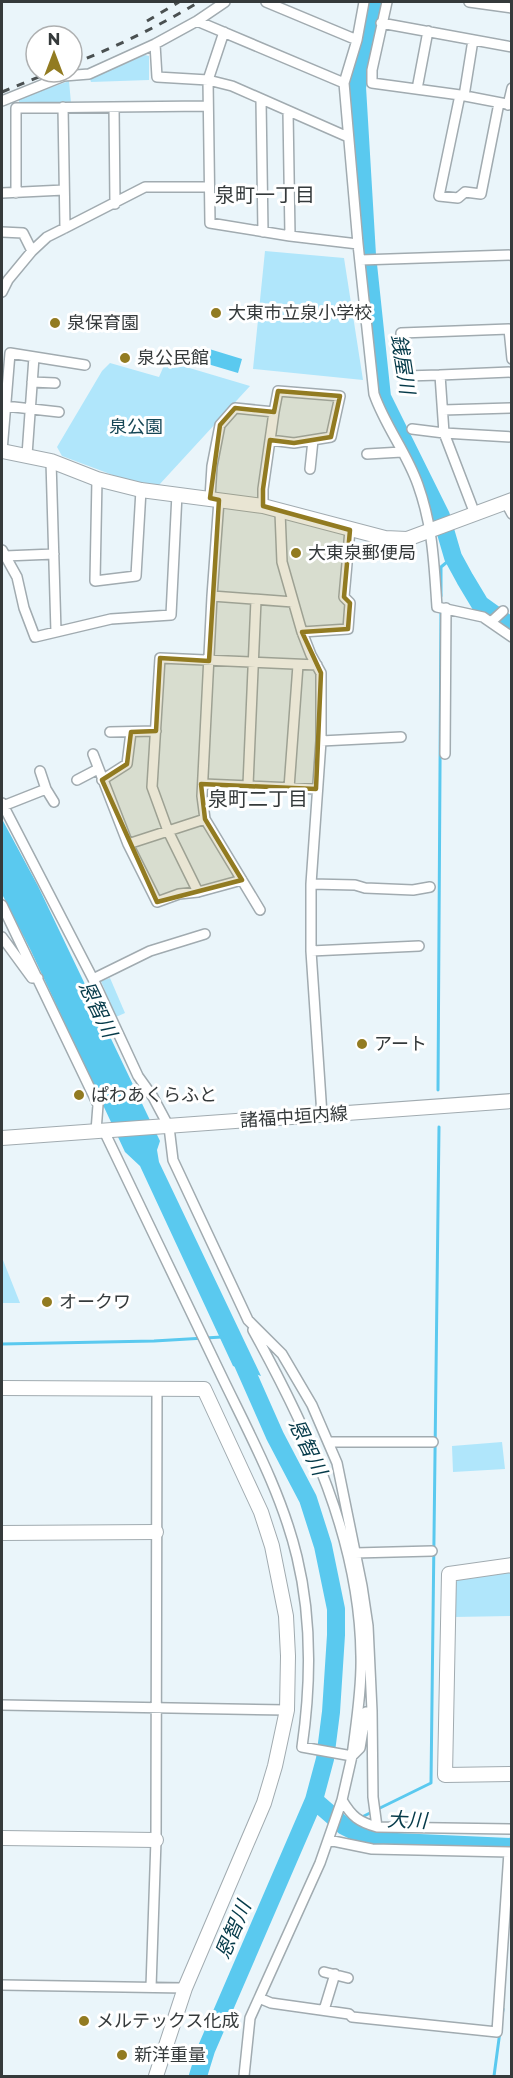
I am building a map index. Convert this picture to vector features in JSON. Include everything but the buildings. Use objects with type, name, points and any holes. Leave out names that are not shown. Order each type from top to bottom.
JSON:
[{"type":"street","points":[[2,101],[64,76],[89,74],[155,44],[197,21],[225,2]]},
{"type":"street","points":[[266,2],[357,40]]},
{"type":"street","points":[[364,2],[357,40],[344,83],[374,393],[380,411],[418,483],[432,531],[442,608],[445,754]]},
{"type":"street","points":[[387,2],[381,23],[372,83],[506,104]]},
{"type":"street","points":[[470,2],[512,8]]},
{"type":"street","points":[[197,21],[344,83]]},
{"type":"street","points":[[381,23],[512,47]]},
{"type":"street","points":[[224,32],[208,80],[210,223],[358,244]]},
{"type":"street","points":[[417,89],[428,32]]},
{"type":"street","points":[[473,40],[439,196],[458,198],[465,192],[481,194],[512,88]]},
{"type":"street","points":[[155,44],[157,77],[208,80],[232,86],[348,137]]},
{"type":"street","points":[[261,100],[263,232]]},
{"type":"street","points":[[16,193],[16,108],[208,106]]},
{"type":"street","points":[[63,107],[65,228]]},
{"type":"street","points":[[114,107],[115,204]]},
{"type":"street","points":[[288,111],[290,236]]},
{"type":"street","points":[[2,292],[8,280],[47,237],[145,187],[209,187]]},
{"type":"street","points":[[2,193],[64,190]]},
{"type":"street","points":[[2,232],[23,233],[32,251]]},
{"type":"street","points":[[360,260],[512,255]]},
{"type":"street","points":[[512,359],[509,329],[401,333],[405,376],[512,372]]},
{"type":"street","points":[[85,365],[10,353],[2,451],[27,454],[98,479],[141,490],[263,506],[385,538],[407,539],[475,514],[510,506]]},
{"type":"street","points":[[27,454],[34,357]]},
{"type":"street","points":[[440,375],[444,434],[475,514]]},
{"type":"street","points":[[32,382],[56,383]]},
{"type":"street","points":[[263,506],[263,489],[270,440],[274,412],[278,391],[340,396],[331,437],[294,444],[270,440]]},
{"type":"street","points":[[6,406],[59,412]]},
{"type":"street","points":[[260,910],[205,819],[202,811],[202,784],[212,596],[214,499],[212,466],[220,426],[235,408],[274,412]]},
{"type":"street","points":[[443,410],[512,408]]},
{"type":"street","points":[[412,429],[444,434],[512,437]]},
{"type":"street","points":[[310,469],[313,440]]},
{"type":"street","points":[[367,453],[402,452]]},
{"type":"street","points":[[51,461],[56,632]]},
{"type":"street","points":[[98,479],[95,581],[136,576],[141,490]]},
{"type":"street","points":[[3,553],[17,577],[24,608],[35,637],[111,619],[171,615],[177,495]]},
{"type":"street","points":[[280,512],[282,562],[302,632],[321,674],[321,741],[311,884],[311,951],[322,1115]]},
{"type":"street","points":[[302,632],[348,629],[350,603],[345,597],[350,530]]},
{"type":"street","points":[[3,553],[54,554]]},
{"type":"street","points":[[212,596],[293,602]]},
{"type":"street","points":[[248,785],[256,600]]},
{"type":"street","points":[[442,608],[483,617],[512,637]]},
{"type":"street","points":[[490,622],[503,611]]},
{"type":"street","points":[[198,892],[168,831],[152,787],[160,658],[254,664],[317,665]]},
{"type":"street","points":[[289,788],[297,665]]},
{"type":"street","points":[[110,732],[156,731]]},
{"type":"street","points":[[102,780],[127,764],[131,732]]},
{"type":"street","points":[[321,741],[401,737]]},
{"type":"street","points":[[93,754],[128,844],[157,902],[179,894],[198,892],[242,880]]},
{"type":"street","points":[[77,780],[98,769]]},
{"type":"street","points":[[40,771],[46,789],[54,802]]},
{"type":"street","points":[[202,784],[316,789]]},
{"type":"street","points":[[46,789],[2,805],[93,979],[138,1076],[153,1097],[169,1127],[173,1160],[322,1472],[345,1545],[358,1616],[362,1656],[360,1698],[352,1756],[342,1800],[320,1863],[250,2018],[244,2076]]},
{"type":"street","points":[[128,844],[205,819]]},
{"type":"street","points":[[311,884],[413,890],[430,887]]},
{"type":"street","points":[[2,905],[98,1105],[103,1131],[251,1438],[285,1514],[297,1557],[308,1625],[308,1705],[302,1747],[352,1756]]},
{"type":"street","points":[[93,979],[150,951],[205,934]]},
{"type":"street","points":[[2,937],[32,978],[38,978]]},
{"type":"street","points":[[311,951],[419,946]]},
{"type":"street","name":"諸福中垣内線","points":[[103,1131],[512,1101]]},
{"type":"street","points":[[2,1138],[103,1131]]},
{"type":"street","points":[[248,1320],[282,1354],[312,1405],[337,1463],[368,1626],[373,1797],[378,1827]]},
{"type":"street","points":[[2,1388],[204,1389],[261,1512],[272,1546],[286,1616],[288,1656],[286,1710],[275,1766],[264,1803],[184,1988],[156,2076]]},
{"type":"street","points":[[151,1987],[156,1840],[157,1390]]},
{"type":"street","points":[[328,1442],[433,1442]]},
{"type":"street","points":[[2,1533],[156,1532]]},
{"type":"street","points":[[355,1553],[432,1551]]},
{"type":"street","points":[[512,1565],[449,1574],[445,1774],[512,1774]]},
{"type":"street","points":[[2,1705],[286,1710]]},
{"type":"street","points":[[352,1756],[360,1748],[366,1712],[372,1711]]},
{"type":"street","points":[[342,1800],[350,1813],[364,1823],[378,1827],[512,1829]]},
{"type":"street","points":[[2,1838],[156,1840]]},
{"type":"street","points":[[258,1998],[271,2003],[349,2014],[352,2017],[497,2032],[510,1852],[372,1849],[328,1840]]},
{"type":"street","points":[[324,1972],[348,1978]]},
{"type":"street","points":[[324,2010],[335,1974]]},
{"type":"street","points":[[2,1985],[184,1988]]},
{"type":"highlighted area","points":[[278,391],[340,396],[331,437],[294,443],[270,440],[263,489],[263,506],[350,530],[344,597],[350,603],[348,629],[302,632],[321,673],[316,789],[201,784],[205,819],[242,880],[157,902],[102,780],[127,764],[131,732],[156,731],[160,658],[209,661],[219,500],[210,498],[220,425],[235,408],[274,412]]},
{"type":"green space","points":[[145,55],[149,56],[149,80],[91,82],[90,79]]},
{"type":"green space","points":[[61,84],[69,84],[71,103],[19,106],[19,99]]},
{"type":"green space","points":[[265,251],[344,258],[363,380],[253,369]]},
{"type":"green space","name":"泉公園","points":[[166,361],[250,386],[159,485],[126,480],[62,456],[57,447],[102,371],[110,363],[159,377]]},
{"type":"green space","points":[[110,978],[125,1013],[116,1017],[101,981]]},
{"type":"green space","points":[[3,1260],[20,1303],[2,1303]]},
{"type":"green space","points":[[502,1442],[505,1469],[453,1472],[452,1446]]},
{"type":"green space","points":[[511,1570],[511,1616],[454,1617],[453,1584],[458,1578]]},
{"type":"water","points":[[206,348],[242,359],[238,373],[201,362]]},
{"type":"water","name":"恩智川","points":[[2,819],[38,886],[160,1141],[157,1150],[159,1162],[261,1376],[233,1366],[140,1166],[125,1152],[2,894]]},
{"type":"waterway","name":"銭屋川","points":[[377,2],[357,87],[367,255],[382,397],[441,516],[453,557],[465,579],[480,604],[512,627]]},
{"type":"waterway","points":[[441,596],[441,567],[453,557]]},
{"type":"waterway","points":[[438,1090],[441,609]]},
{"type":"waterway","points":[[378,1809],[431,1783],[439,1127]]},
{"type":"waterway","points":[[2,1344],[154,1341],[222,1337]]},
{"type":"waterway","name":"恩智川","points":[[198,2076],[206,2050],[314,1800],[325,1759],[331,1712],[336,1635],[336,1609],[323,1546],[308,1499],[275,1436],[237,1350]]},
{"type":"waterway","name":"大川","points":[[314,1800],[344,1826],[374,1841],[512,1847]]},
{"type":"waterway","points":[[344,1826],[372,1812]]},
{"type":"waterway","points":[[509,1919],[512,1891]]},
{"type":"waterway","points":[[494,2076],[503,2009]]},
{"type":"railway","points":[[147,21],[179,2]]},
{"type":"railway","points":[[84,59],[137,36],[199,2]]},
{"type":"railway","points":[[2,92],[24,83]]},
{"type":"place","name":"大東市立泉小学校","points":[[216,313]]},
{"type":"place","name":"泉保育園","points":[[55,323]]},
{"type":"place","name":"泉公民館","points":[[125,358]]},
{"type":"place","name":"大東泉郵便局","points":[[296,553]]},
{"type":"place","name":"アート","points":[[362,1044]]},
{"type":"place","name":"ぱわあくらふと","points":[[79,1095]]},
{"type":"place","name":"オークワ","points":[[47,1302]]},
{"type":"place","name":"メルテックス化成","points":[[84,2021]]},
{"type":"place","name":"新洋重量","points":[[122,2055]]},
{"type":"district","name":"泉町一丁目","points":[[265,195]]},
{"type":"district","name":"泉町二丁目","points":[[258,799]]}]
